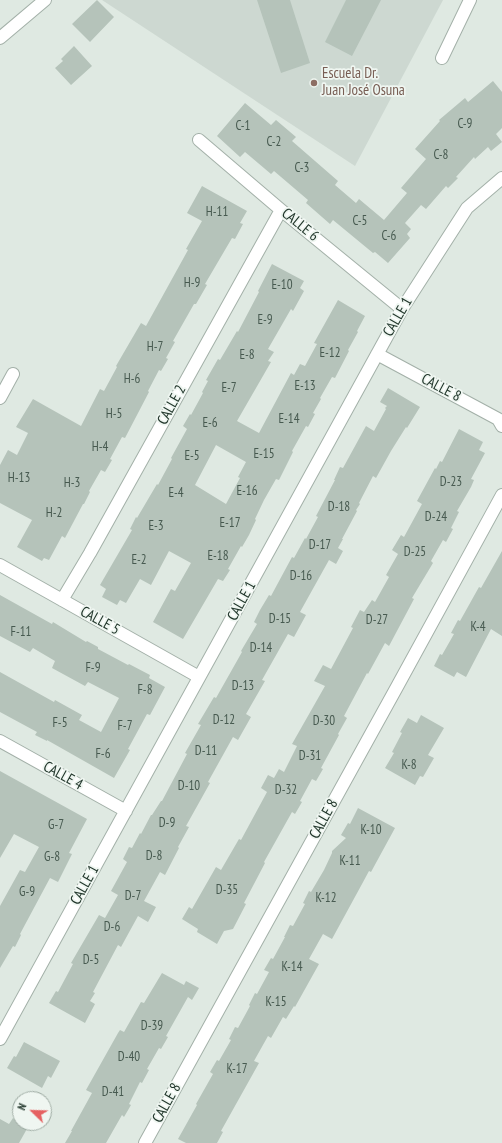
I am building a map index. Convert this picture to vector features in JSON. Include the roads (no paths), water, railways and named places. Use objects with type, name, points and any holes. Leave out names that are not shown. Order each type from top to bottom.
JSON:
[{"type":"street","points":[[0,38],[45,0]]},
{"type":"street","points":[[442,58],[470,0]]},
{"type":"street","name":"CALLE 6","points":[[199,140],[280,210],[402,309]]},
{"type":"street","name":"CALLE 1","points":[[0,1039],[402,309],[467,208],[502,178]]},
{"type":"street","name":"CALLE 2","points":[[62,600],[90,554],[280,210]]},
{"type":"street","name":"CALLE 8","points":[[377,354],[498,419],[502,426]]},
{"type":"street","points":[[0,398],[13,374]]},
{"type":"street","name":"CALLE 8","points":[[145,1143],[502,495]]},
{"type":"street","name":"CALLE 5","points":[[0,565],[200,678]]},
{"type":"street","name":"CALLE 4","points":[[0,741],[126,811]]},
{"type":"place","name":"Escuela Dr. Juan José Osuna","points":[[314,83]]}]
